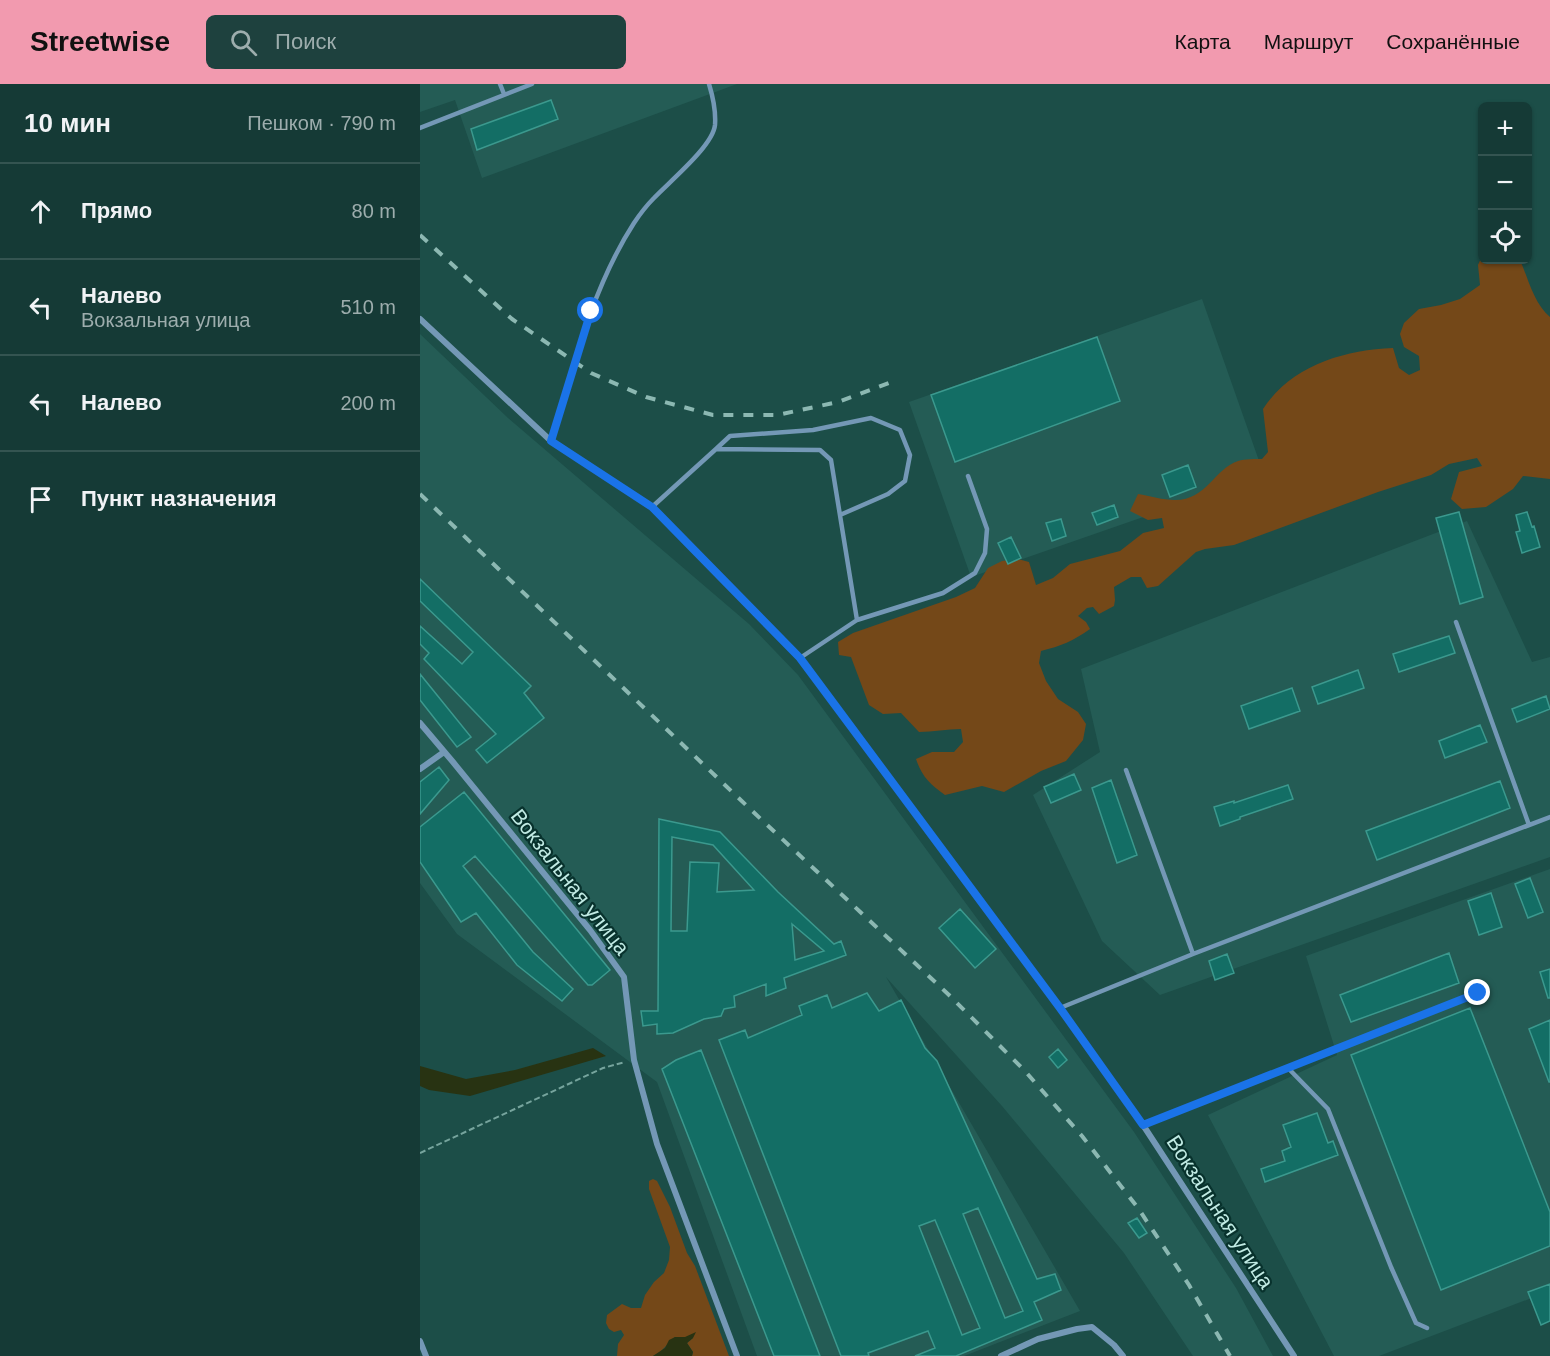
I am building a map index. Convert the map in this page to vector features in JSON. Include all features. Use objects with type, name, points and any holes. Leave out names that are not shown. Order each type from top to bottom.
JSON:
[{"type":"street","name":"Вокзальная улица","points":[[420,319],[551,441],[652,507],[800,658],[1060,1008],[1143,1125],[1294,1356]]},
{"type":"street","name":"Вокзальная улица","points":[[420,723],[590,930],[624,977],[634,1060],[657,1144],[737,1356]]},
{"type":"street","points":[[420,769],[444,752]]},
{"type":"street","points":[[1001,1356],[1038,1339],[1092,1327],[1114,1345],[1123,1356]]},
{"type":"street","points":[[420,1341],[426,1356]]},
{"type":"lane","points":[[500,84],[504,94]]},
{"type":"lane","points":[[420,128],[532,84]]},
{"type":"lane","points":[[551,441],[591,311],[620,248],[635,221],[653,199],[686,168],[711,135],[715,125],[714,99],[709,84]]},
{"type":"lane","points":[[652,507],[730,436],[813,430],[871,418],[900,430],[910,455],[905,481],[888,494],[840,515]]},
{"type":"lane","points":[[716,449],[820,450],[831,460],[857,620]]},
{"type":"lane","points":[[800,658],[857,620],[943,593],[975,573],[985,553],[987,529],[968,476]]},
{"type":"lane","points":[[1456,622],[1529,825]]},
{"type":"lane","points":[[1126,770],[1193,954]]},
{"type":"lane","points":[[1060,1008],[1193,954],[1550,817]]},
{"type":"lane","points":[[1143,1125],[1478,993]]},
{"type":"lane","points":[[1288,1068],[1328,1109],[1391,1267],[1416,1323],[1427,1328]]},
{"type":"path","points":[[420,1153],[603,1068],[634,1060]]},
{"type":"shaded area","points":[[420,84],[737,84],[482,178],[455,100],[420,112]]},
{"type":"shaded area","points":[[1522,264],[1536,298],[1544,312],[1550,317],[1550,479],[1523,476],[1513,489],[1486,507],[1462,509],[1451,499],[1459,472],[1482,466],[1477,458],[1449,464],[1431,475],[1234,545],[1196,552],[1158,586],[1147,588],[1141,577],[1131,577],[1114,587],[1114,606],[1099,614],[1093,607],[1087,608],[1078,616],[1086,622],[1090,629],[1067,643],[1041,651],[1039,663],[1046,681],[1058,699],[1078,712],[1086,724],[1083,740],[1066,761],[1041,771],[1004,792],[982,786],[945,795],[931,784],[921,771],[916,759],[932,752],[954,752],[963,742],[961,729],[919,732],[901,713],[883,714],[869,705],[851,657],[839,655],[838,642],[853,633],[956,597],[975,588],[988,568],[1002,561],[1018,559],[1029,562],[1036,585],[1053,578],[1070,564],[1120,551],[1143,533],[1164,528],[1162,518],[1148,520],[1130,511],[1138,494],[1170,500],[1186,499],[1203,490],[1230,465],[1241,460],[1262,459],[1268,452],[1263,409],[1275,394],[1303,371],[1356,352],[1393,348],[1399,368],[1409,375],[1420,370],[1419,356],[1404,347],[1400,334],[1404,323],[1419,309],[1460,299],[1480,285],[1478,265]]},
{"type":"shaded area","points":[[1202,299],[1264,475],[971,577],[909,402]]},
{"type":"shaded area","points":[[420,334],[508,418],[749,624],[798,675],[1134,1132],[1236,1288],[1273,1356],[1193,1356],[1124,1253],[1002,1106],[886,977],[1080,1311],[964,1356],[757,1356],[657,1082],[457,934],[420,883]]},
{"type":"shaded area","points":[[1467,521],[1532,662],[1550,657],[1550,857],[1160,995],[1102,941],[1033,795],[1100,752],[1081,669]]},
{"type":"shaded area","points":[[1550,869],[1550,1291],[1379,1356],[1334,1356],[1208,1115],[1337,1055],[1306,956]]},
{"type":"shaded area","points":[[593,1048],[606,1056],[470,1096],[429,1090],[420,1086],[420,1066],[466,1079],[515,1070]]},
{"type":"shaded area","points":[[653,1179],[657,1181],[670,1207],[729,1356],[692,1356],[693,1352],[687,1343],[693,1338],[675,1337],[653,1356],[617,1356],[618,1344],[624,1335],[621,1330],[614,1332],[609,1329],[606,1323],[607,1315],[622,1304],[631,1308],[641,1308],[645,1295],[664,1273],[669,1260],[670,1247],[649,1189],[649,1181]]},
{"type":"shaded area","points":[[696,1332],[687,1343],[693,1352],[692,1356],[653,1356],[665,1348],[669,1340]]},
{"type":"building","points":[[551,100],[558,119],[477,150],[471,129]]},
{"type":"building","points":[[1097,337],[1120,401],[955,462],[931,395]]},
{"type":"building","points":[[1188,465],[1196,487],[1170,497],[1162,475]]},
{"type":"building","points":[[1114,505],[1118,517],[1097,525],[1092,513]]},
{"type":"building","points":[[1459,512],[1483,597],[1460,604],[1436,518]]},
{"type":"building","points":[[1527,512],[1540,547],[1522,553],[1516,532],[1520,531],[1516,515]]},
{"type":"building","points":[[1061,519],[1066,536],[1052,541],[1046,523]]},
{"type":"building","points":[[1011,537],[1021,558],[1008,564],[998,543]]},
{"type":"building","points":[[420,579],[531,686],[524,693],[544,718],[487,763],[476,750],[496,734],[424,659],[429,653],[420,644],[420,626],[462,664],[473,652],[420,601]]},
{"type":"building","points":[[1449,636],[1455,653],[1399,672],[1393,654]]},
{"type":"building","points":[[1358,670],[1364,688],[1318,704],[1312,687]]},
{"type":"building","points":[[420,674],[471,737],[457,747],[420,700]]},
{"type":"building","points":[[1292,688],[1300,711],[1249,729],[1241,706]]},
{"type":"building","points":[[1546,696],[1550,709],[1517,722],[1512,709]]},
{"type":"building","points":[[1480,725],[1487,742],[1445,758],[1439,741]]},
{"type":"building","points":[[439,767],[449,780],[420,814],[420,782]]},
{"type":"building","points":[[1074,774],[1081,790],[1051,803],[1044,787]]},
{"type":"building","points":[[1111,780],[1137,855],[1117,863],[1092,788]]},
{"type":"building","points":[[1500,781],[1510,808],[1377,860],[1366,831]]},
{"type":"building","points":[[1288,785],[1293,799],[1220,826],[1214,807],[1234,801],[1234,803]]},
{"type":"building","points":[[464,792],[610,970],[592,985],[588,985],[475,856],[463,866],[533,952],[573,989],[562,1001],[517,965],[476,913],[461,922],[420,862],[420,827]]},
{"type":"building","points":[[659,819],[720,832],[778,892],[834,944],[841,941],[846,955],[784,978],[786,988],[766,996],[766,984],[734,996],[735,1007],[724,1009],[721,1016],[704,1019],[673,1033],[657,1034],[657,1024],[643,1026],[641,1011],[658,1011]],"holes":[[[672,837],[713,845],[754,890],[717,892],[719,863],[690,862],[687,931],[671,931]],[[792,924],[824,951],[795,960]]]},
{"type":"building","points":[[1530,878],[1543,912],[1528,918],[1515,884]]},
{"type":"building","points":[[1491,893],[1502,927],[1479,935],[1468,901]]},
{"type":"building","points":[[960,909],[996,949],[975,968],[939,928]]},
{"type":"building","points":[[1449,953],[1459,983],[1351,1022],[1340,995]]},
{"type":"building","points":[[1227,954],[1234,973],[1215,980],[1209,961]]},
{"type":"building","points":[[1550,969],[1550,998],[1548,998],[1540,972]]},
{"type":"building","points":[[867,993],[879,1011],[901,1000],[925,1048],[937,1061],[1037,1279],[1055,1274],[1061,1290],[1034,1302],[1042,1320],[956,1356],[915,1356],[935,1348],[928,1331],[868,1353],[869,1356],[841,1356],[719,1040],[745,1030],[748,1038],[802,1015],[799,1006],[827,995],[832,1008]],"holes":[[[978,1208],[1023,1311],[1005,1318],[963,1214]],[[935,1220],[980,1328],[962,1335],[919,1226]]]},
{"type":"building","points":[[1470,1008],[1550,1212],[1550,1246],[1441,1290],[1351,1055]]},
{"type":"building","points":[[1550,1020],[1550,1082],[1549,1082],[1529,1029]]},
{"type":"building","points":[[1058,1049],[1067,1060],[1058,1068],[1049,1057]]},
{"type":"building","points":[[701,1050],[820,1356],[774,1356],[662,1069],[676,1060]]},
{"type":"building","points":[[1317,1113],[1328,1143],[1333,1141],[1338,1155],[1265,1182],[1261,1169],[1285,1161],[1282,1151],[1291,1147],[1283,1125]]},
{"type":"building","points":[[1137,1218],[1147,1233],[1139,1238],[1128,1223]]},
{"type":"building","points":[[1550,1284],[1550,1321],[1541,1325],[1528,1292]]},
{"type":"railway","points":[[420,235],[512,319],[591,373],[646,397],[713,415],[777,415],[838,402],[894,381]]},
{"type":"railway","points":[[420,494],[949,995],[1025,1071],[1082,1136],[1138,1208],[1189,1285],[1230,1356]]},
{"type":"route","points":[[591,311],[551,441],[652,507],[800,658],[1060,1008],[1143,1125],[1478,993]]}]
